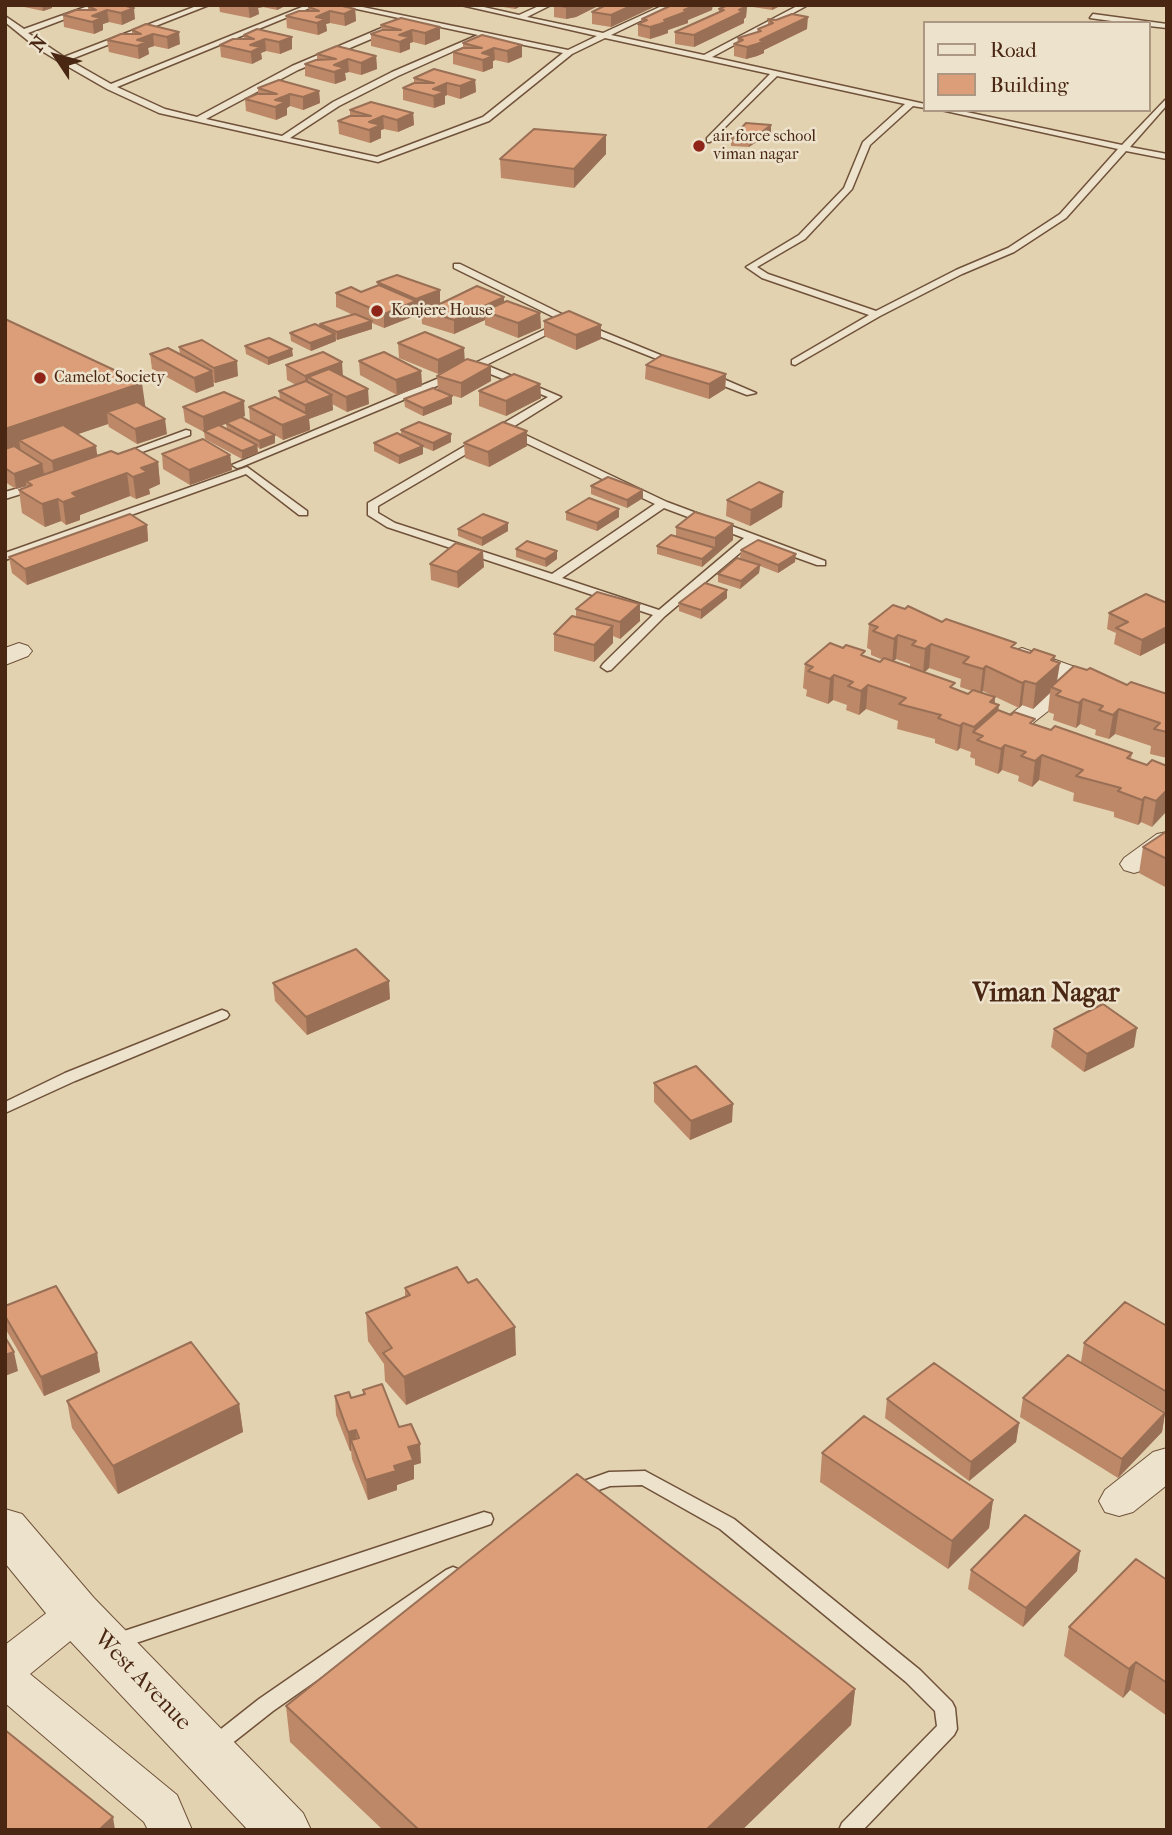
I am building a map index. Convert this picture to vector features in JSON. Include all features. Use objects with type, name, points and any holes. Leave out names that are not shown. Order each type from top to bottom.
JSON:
[{"type":"street","points":[[999,648],[1167,709]]},
{"type":"street","points":[[995,710],[1033,724],[1076,676]]},
{"type":"street","points":[[1134,864],[1167,841]]},
{"type":"street","points":[[1119,1501],[1167,1463]]},
{"type":"street","name":"West Avenue","points":[[5,1528],[92,1628],[284,1830]]},
{"type":"street","points":[[5,1669],[92,1628]]},
{"type":"street","points":[[5,1678],[162,1808],[170,1830]]},
{"type":"lane","points":[[23,32],[99,5]]},
{"type":"lane","points":[[64,60],[206,5]]},
{"type":"lane","points":[[110,87],[314,5]]},
{"type":"lane","points":[[341,5],[481,37],[569,52]]},
{"type":"lane","points":[[464,5],[923,106]]},
{"type":"lane","points":[[520,18],[548,5]]},
{"type":"lane","points":[[5,18],[64,60],[110,87],[162,111],[378,160],[486,119],[569,52],[608,37],[670,5]]},
{"type":"lane","points":[[704,58],[805,5]]},
{"type":"lane","points":[[1088,21],[1105,5]]},
{"type":"lane","points":[[1093,16],[1129,21]]},
{"type":"lane","points":[[199,119],[295,68],[409,20]]},
{"type":"lane","points":[[283,138],[336,104],[395,74],[481,37]]},
{"type":"lane","points":[[710,140],[776,73]]},
{"type":"lane","points":[[795,362],[877,314],[959,272],[1011,250],[1063,216],[1121,148],[1167,100]]},
{"type":"lane","points":[[877,314],[765,276],[751,267],[802,237],[848,189],[866,144],[911,103]]},
{"type":"lane","points":[[954,112],[1167,157]]},
{"type":"lane","points":[[981,118],[988,112]]},
{"type":"lane","points":[[457,266],[569,321],[687,368]]},
{"type":"lane","points":[[237,465],[478,365],[569,321]]},
{"type":"lane","points":[[478,365],[556,397],[372,505],[373,515],[391,524],[661,614]]},
{"type":"lane","points":[[699,373],[751,394]]},
{"type":"lane","points":[[504,428],[663,504],[821,563]]},
{"type":"lane","points":[[108,460],[186,433]]},
{"type":"lane","points":[[5,558],[247,470],[303,513]]},
{"type":"lane","points":[[5,496],[44,483]]},
{"type":"lane","points":[[553,579],[663,504]]},
{"type":"lane","points":[[607,667],[661,614],[751,538]]},
{"type":"lane","points":[[5,1108],[70,1077],[222,1015]]},
{"type":"lane","points":[[559,1501],[571,1493],[609,1479],[645,1478],[727,1524],[913,1676],[945,1708],[947,1729],[849,1830]]},
{"type":"lane","points":[[92,1628],[484,1520]]},
{"type":"lane","points":[[208,1751],[266,1704],[469,1563]]},
{"type":"building","points":[[122,5],[134,8],[121,13],[107,10],[92,16],[102,18],[92,22],[63,15],[76,10],[96,10],[88,6]]},
{"type":"building","points":[[338,5],[355,9],[344,14],[330,11],[316,17],[326,19],[317,23],[286,16],[299,11],[319,11],[309,7]]},
{"type":"building","points":[[606,5],[633,5],[611,15],[592,12]]},
{"type":"building","points":[[672,5],[696,5],[660,24],[650,27],[638,24],[647,20],[642,19]]},
{"type":"building","points":[[728,5],[747,6],[739,10],[744,11],[694,35],[675,32],[724,10],[719,9]]},
{"type":"building","points":[[792,14],[808,17],[760,40],[765,41],[757,44],[747,47],[734,44],[743,40],[738,38],[761,31],[758,29],[773,23],[768,19],[776,20]]},
{"type":"building","points":[[401,18],[440,27],[425,33],[412,30],[399,35],[410,37],[400,42],[371,34],[382,30],[401,30],[381,25]]},
{"type":"building","points":[[146,24],[179,32],[167,37],[153,34],[137,40],[147,42],[137,46],[107,40],[121,34],[141,34],[132,30]]},
{"type":"building","points":[[257,29],[292,37],[279,42],[265,39],[250,45],[261,47],[251,52],[220,45],[233,39],[254,39],[244,35]]},
{"type":"building","points":[[482,35],[522,45],[507,51],[494,48],[482,53],[493,56],[483,60],[453,52],[463,48],[482,48],[463,43]]},
{"type":"building","points":[[337,46],[376,56],[361,63],[348,59],[334,65],[345,68],[334,72],[305,64],[316,60],[336,59],[317,54]]},
{"type":"building","points":[[434,69],[475,80],[460,86],[447,83],[433,89],[445,92],[434,96],[403,88],[414,83],[434,83],[414,78]]},
{"type":"building","points":[[279,80],[319,91],[303,97],[290,94],[275,100],[286,102],[275,107],[245,99],[257,94],[277,94],[258,88]]},
{"type":"building","points":[[371,102],[413,113],[397,120],[383,116],[369,122],[381,125],[369,130],[338,121],[350,116],[371,116],[350,110]]},
{"type":"building","points":[[746,123],[771,125],[750,141],[731,139]]},
{"type":"building","points":[[534,129],[606,135],[574,169],[500,159]]},
{"type":"building","points":[[397,275],[440,290],[416,299],[377,282]]},
{"type":"building","points":[[379,285],[416,301],[384,314],[336,293],[351,287],[361,292]]},
{"type":"building","points":[[477,286],[504,297],[454,320],[421,309],[442,303]]},
{"type":"building","points":[[507,301],[540,313],[518,323],[484,311]]},
{"type":"building","points":[[569,311],[601,325],[576,335],[544,321]]},
{"type":"building","points":[[355,314],[372,321],[337,332],[320,324]]},
{"type":"building","points":[[5,319],[142,383],[5,429]]},
{"type":"building","points":[[315,324],[335,334],[310,343],[290,333]]},
{"type":"building","points":[[425,332],[464,348],[438,360],[398,343]]},
{"type":"building","points":[[269,338],[292,349],[268,358],[245,346]]},
{"type":"building","points":[[202,340],[237,361],[214,368],[179,347]]},
{"type":"building","points":[[168,348],[212,371],[194,378],[150,354]]},
{"type":"building","points":[[323,352],[342,362],[305,376],[286,365]]},
{"type":"building","points":[[384,352],[421,371],[396,380],[359,361]]},
{"type":"building","points":[[662,355],[726,374],[709,384],[646,365]]},
{"type":"building","points":[[467,359],[491,366],[461,383],[437,376]]},
{"type":"building","points":[[329,369],[368,389],[346,397],[308,377]]},
{"type":"building","points":[[514,374],[540,384],[506,401],[479,391]]},
{"type":"building","points":[[306,381],[332,395],[305,405],[279,391]]},
{"type":"building","points":[[433,388],[452,396],[423,408],[404,399]]},
{"type":"building","points":[[224,392],[244,401],[203,417],[183,407]]},
{"type":"building","points":[[275,397],[309,415],[282,425],[249,407]]},
{"type":"building","points":[[137,402],[165,419],[135,429],[107,412]]},
{"type":"building","points":[[241,417],[275,435],[259,441],[226,423]]},
{"type":"building","points":[[419,422],[451,434],[433,443],[401,430]]},
{"type":"building","points":[[503,422],[527,431],[488,452],[464,443]]},
{"type":"building","points":[[63,425],[96,446],[52,461],[19,440]]},
{"type":"building","points":[[219,425],[257,445],[242,451],[204,431]]},
{"type":"building","points":[[397,433],[423,446],[399,456],[374,443]]},
{"type":"building","points":[[203,439],[230,455],[189,470],[162,454]]},
{"type":"building","points":[[14,446],[42,464],[14,474],[5,468],[5,449]]},
{"type":"building","points":[[135,448],[158,462],[141,468],[147,472],[133,477],[127,473],[72,493],[77,497],[63,502],[58,499],[42,504],[19,490],[32,485],[26,481],[111,451],[118,454]]},
{"type":"building","points":[[608,477],[643,490],[627,500],[591,486]]},
{"type":"building","points":[[759,482],[783,492],[751,510],[727,500]]},
{"type":"building","points":[[589,498],[619,509],[597,523],[566,512]]},
{"type":"building","points":[[695,512],[733,524],[715,538],[676,527]]},
{"type":"building","points":[[130,514],[147,525],[25,569],[9,557]]},
{"type":"building","points":[[483,514],[508,523],[482,538],[458,529]]},
{"type":"building","points":[[671,535],[715,548],[702,559],[657,546]]},
{"type":"building","points":[[758,540],[796,554],[778,565],[741,550]]},
{"type":"building","points":[[527,541],[557,551],[545,559],[516,549]]},
{"type":"building","points":[[456,543],[483,551],[457,572],[430,564]]},
{"type":"building","points":[[737,558],[760,565],[741,581],[718,574]]},
{"type":"building","points":[[705,583],[727,590],[701,610],[679,603]]},
{"type":"building","points":[[597,592],[640,604],[620,622],[576,609]]},
{"type":"building","points":[[1146,594],[1167,603],[1167,627],[1142,640],[1116,628],[1128,622],[1109,613]]},
{"type":"building","points":[[893,605],[905,609],[908,606],[942,622],[946,619],[1016,643],[1011,647],[1030,653],[1034,649],[1055,656],[1051,660],[1060,663],[1036,684],[1025,681],[1022,683],[986,666],[983,669],[963,663],[969,657],[931,644],[925,649],[912,645],[916,641],[898,635],[894,639],[873,631],[878,627],[869,624]]},
{"type":"building","points":[[572,616],[613,626],[594,645],[554,634]]},
{"type":"building","points":[[830,643],[865,651],[861,655],[880,662],[884,658],[955,683],[950,687],[968,694],[973,690],[995,697],[990,702],[999,705],[974,727],[963,723],[960,726],[938,718],[941,715],[899,704],[906,698],[868,685],[861,691],[848,686],[853,682],[834,675],[830,679],[808,671],[813,667],[805,664]]},
{"type":"building","points":[[1074,666],[1087,670],[1090,668],[1127,685],[1131,682],[1167,694],[1167,732],[1154,729],[1160,723],[1119,709],[1113,715],[1099,710],[1103,706],[1083,699],[1079,703],[1056,695],[1061,691],[1051,687]]},
{"type":"building","points":[[998,710],[1011,715],[1014,712],[1035,719],[1030,723],[1051,730],[1055,726],[1132,753],[1127,758],[1147,765],[1152,760],[1167,766],[1167,790],[1156,801],[1145,797],[1142,800],[1118,791],[1121,788],[1076,776],[1083,770],[1042,755],[1035,761],[1021,756],[1026,752],[1005,745],[1001,749],[977,740],[983,736],[973,732]]},
{"type":"building","points":[[1167,831],[1167,859],[1143,847]]},
{"type":"building","points":[[356,949],[389,981],[306,1017],[273,983]]},
{"type":"building","points":[[1103,1004],[1137,1028],[1087,1054],[1054,1029]]},
{"type":"building","points":[[696,1066],[733,1104],[691,1121],[654,1083]]},
{"type":"building","points":[[457,1267],[468,1283],[477,1279],[515,1327],[404,1377],[383,1353],[392,1348],[366,1313],[410,1295],[405,1288]]},
{"type":"building","points":[[56,1286],[97,1353],[41,1377],[5,1316],[5,1306]]},
{"type":"building","points":[[1125,1302],[1167,1326],[1167,1392],[1084,1343]]},
{"type":"building","points":[[5,1337],[14,1352],[5,1355]]},
{"type":"building","points":[[191,1342],[239,1404],[113,1466],[67,1401]]},
{"type":"building","points":[[1068,1355],[1165,1413],[1122,1459],[1023,1398]]},
{"type":"building","points":[[934,1363],[1019,1423],[971,1462],[887,1399]]},
{"type":"building","points":[[382,1384],[399,1427],[411,1424],[420,1444],[408,1447],[413,1460],[394,1466],[396,1471],[366,1480],[351,1440],[359,1438],[356,1430],[348,1432],[335,1396],[349,1392],[351,1398],[365,1394],[363,1390]]},
{"type":"building","points":[[864,1416],[993,1500],[952,1541],[822,1453]]},
{"type":"building","points":[[577,1474],[855,1689],[706,1830],[419,1830],[286,1706]]},
{"type":"building","points":[[1025,1515],[1080,1551],[1026,1608],[971,1570]]},
{"type":"building","points":[[1136,1559],[1167,1580],[1167,1683],[1136,1662],[1129,1669],[1069,1627]]},
{"type":"building","points":[[5,1730],[113,1817],[99,1830],[5,1830]]},
{"type":"place","name":"air force school viman nagar","points":[[699,146]]},
{"type":"place","name":"Konjere House","points":[[377,311]]},
{"type":"place","name":"Camelot Society","points":[[40,378]]},
{"type":"district","name":"Viman Nagar","points":[[1046,995]]}]
